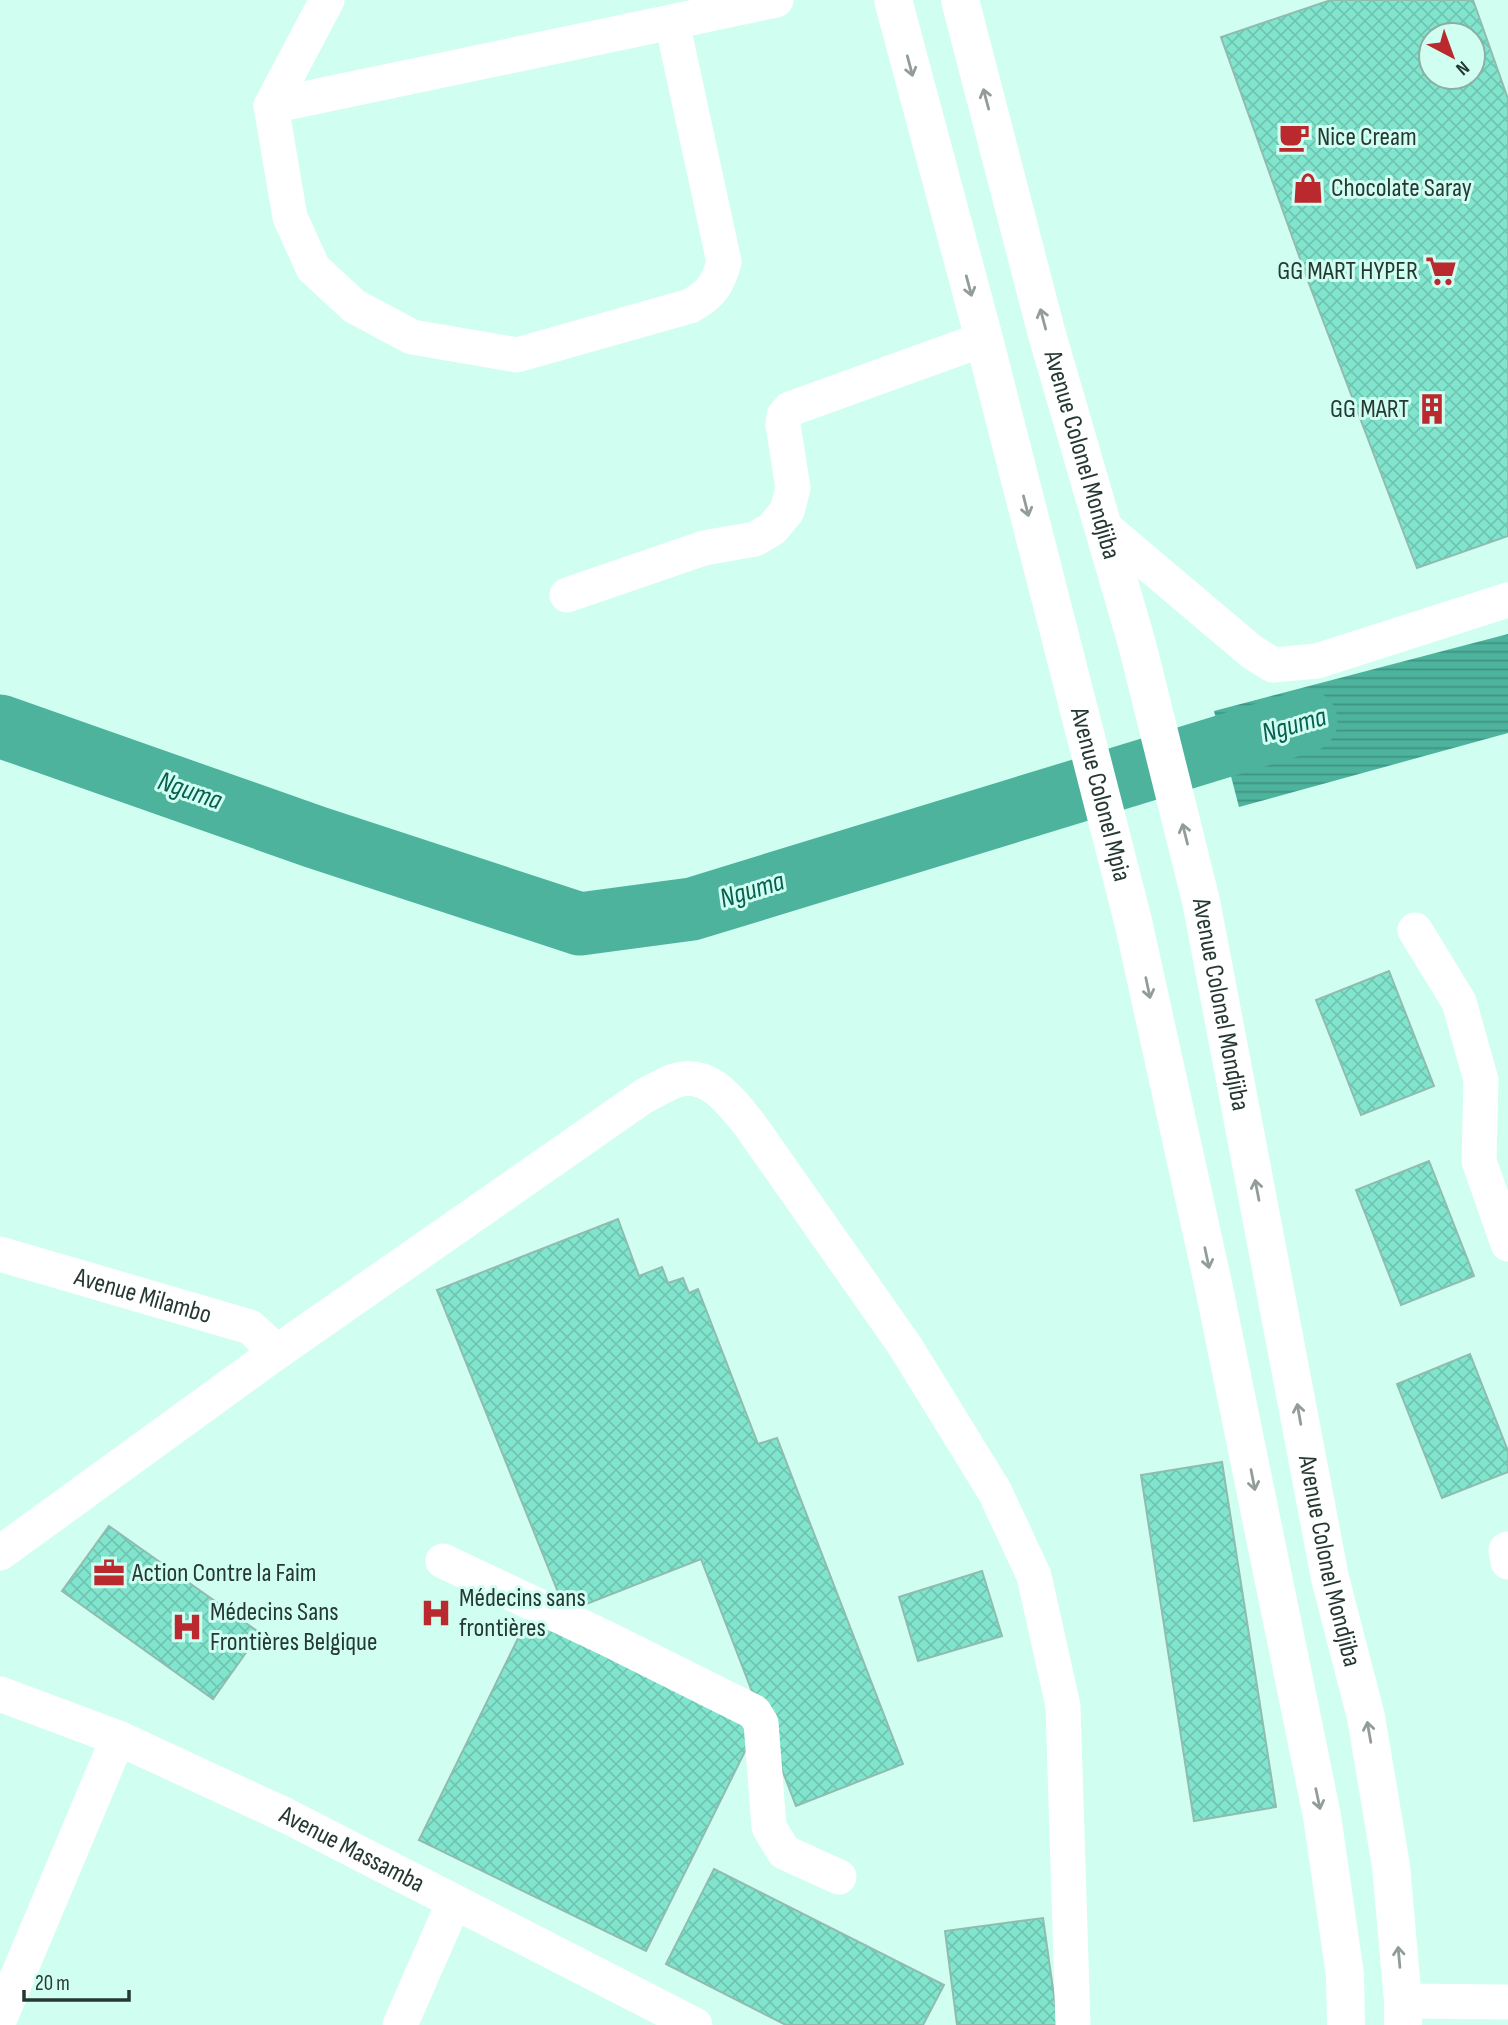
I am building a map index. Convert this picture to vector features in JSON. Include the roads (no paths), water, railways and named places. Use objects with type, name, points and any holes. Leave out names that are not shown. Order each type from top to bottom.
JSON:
[{"type":"main road","points":[[892,0],[984,339]]},
{"type":"main road","name":"Avenue Colonel Mondjiba","points":[[960,0],[1046,331],[1137,643],[1201,901],[1330,1578],[1366,1717],[1391,1866],[1403,2013]]},
{"type":"main road","name":"Avenue Colonel Mpia","points":[[984,339],[1133,921],[1214,1288],[1322,1816],[1345,1975],[1346,2025]]},
{"type":"street","points":[[327,0],[271,106],[290,217],[313,268],[354,306],[412,337],[517,355],[690,306],[705,298],[719,282],[724,261],[672,22]]},
{"type":"street","points":[[271,106],[776,0]]},
{"type":"street","points":[[567,595],[704,548],[755,539],[772,529],[787,511],[793,488],[783,425],[784,416],[790,409],[984,339]]},
{"type":"street","points":[[1103,526],[1252,652],[1273,665],[1317,661],[1508,600]]},
{"type":"street","points":[[1415,930],[1458,1002],[1481,1080],[1479,1161],[1508,1244]]},
{"type":"street","points":[[0,1553],[277,1352],[644,1096],[676,1080],[701,1079],[724,1094],[750,1125],[905,1346],[995,1492],[1034,1576],[1063,1706],[1073,2025]]},
{"type":"street","name":"Avenue Milambo","points":[[0,1254],[250,1328],[277,1352]]},
{"type":"street","points":[[1508,1549],[1508,1562]]},
{"type":"street","points":[[443,1561],[754,1712],[761,1723],[769,1827],[784,1853],[839,1877]]},
{"type":"street","name":"Avenue Massamba","points":[[0,1694],[118,1738],[287,1816],[695,2025]]},
{"type":"street","points":[[0,2018],[118,1738]]},
{"type":"street","points":[[400,2025],[453,1902]]},
{"type":"street","points":[[1403,2013],[1508,2002]]},
{"type":"water","points":[[1508,634],[1508,733],[1239,807],[1214,711]]},
{"type":"waterway","name":"Nguma","points":[[0,726],[315,837],[580,924],[692,909],[1306,721]]},
{"type":"place","name":"Nice Cream","points":[[1294,137]]},
{"type":"place","name":"Chocolate Saray","points":[[1308,188]]},
{"type":"place","name":"GG MART HYPER","points":[[1441,271]]},
{"type":"place","name":"GG MART","points":[[1432,409]]},
{"type":"place","name":"Action Contre la Faim","points":[[109,1573]]},
{"type":"place","name":"Médecins sans frontières","points":[[436,1613]]},
{"type":"place","name":"Médecins Sans Frontières Belgique","points":[[187,1627]]}]
